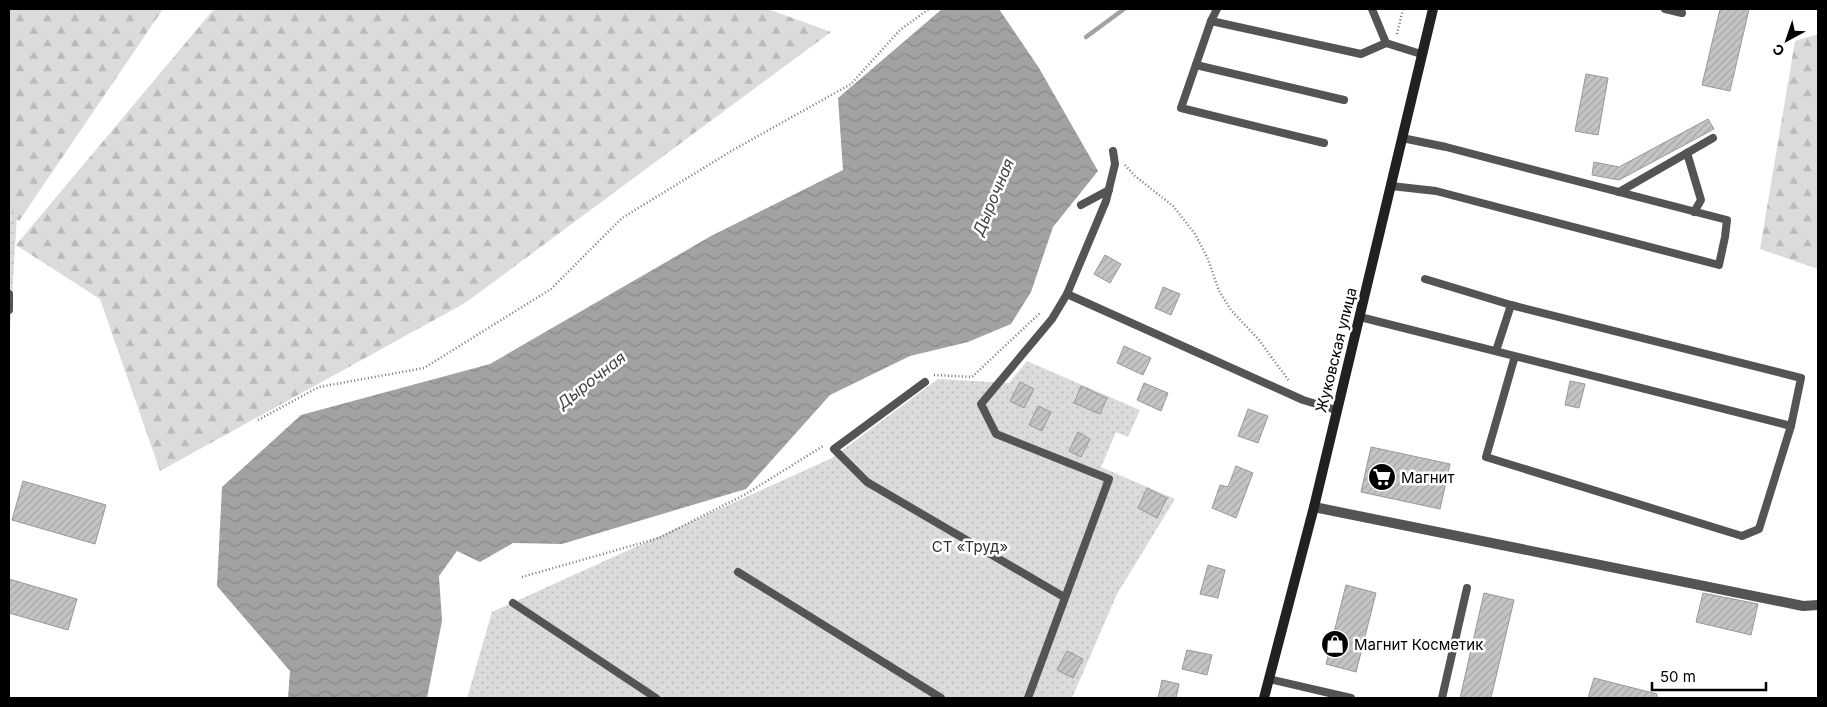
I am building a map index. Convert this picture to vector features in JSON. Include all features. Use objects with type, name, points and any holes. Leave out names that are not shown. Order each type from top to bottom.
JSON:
[{"type":"main road","name":"Жуковская улица","points":[[1264,698],[1314,507],[1432,9]]},
{"type":"street","points":[[1314,507],[1803,606],[1818,605]]},
{"type":"lane","points":[[1217,9],[1211,21],[1181,108],[1324,143]]},
{"type":"lane","points":[[1372,9],[1390,45]]},
{"type":"lane","points":[[1665,9],[1682,13]]},
{"type":"lane","points":[[1211,21],[1361,54],[1390,45],[1421,54]]},
{"type":"lane","points":[[1196,65],[1344,100]]},
{"type":"lane","points":[[1391,186],[1436,191],[1718,265],[1726,238],[1727,220],[1446,147],[1402,138]]},
{"type":"lane","points":[[1619,192],[1713,138]]},
{"type":"lane","points":[[1028,698],[1109,479],[996,434],[981,404],[1052,319],[1067,294],[1106,201],[1115,164],[1113,151]]},
{"type":"lane","points":[[1687,153],[1701,200],[1694,212]]},
{"type":"lane","points":[[1082,205],[1109,190]]},
{"type":"lane","points":[[1425,279],[1511,305],[1801,378],[1791,426],[1759,529],[1742,536],[1486,457],[1515,356]]},
{"type":"lane","points":[[9,294],[9,310]]},
{"type":"lane","points":[[1067,294],[1303,400],[1336,410]]},
{"type":"lane","points":[[1496,351],[1511,305]]},
{"type":"lane","points":[[1360,317],[1791,426]]},
{"type":"lane","points":[[926,378],[834,449],[868,482],[1064,598]]},
{"type":"lane","points":[[738,572],[940,698]]},
{"type":"lane","points":[[1442,698],[1467,588]]},
{"type":"lane","points":[[513,603],[656,698]]},
{"type":"lane","points":[[1269,679],[1351,698]]},
{"type":"path","points":[[258,420],[320,388],[424,368],[551,288],[622,218],[733,150],[852,84],[900,30],[929,9]]},
{"type":"path","points":[[1390,45],[1403,9]]},
{"type":"path","points":[[1113,151],[1135,176],[1174,206],[1195,234],[1208,258],[1219,290],[1231,310],[1259,340],[1303,400]]},
{"type":"path","points":[[926,378],[972,377],[1040,313]]},
{"type":"path","points":[[522,577],[659,538],[746,494],[831,441]]},
{"type":"green space","points":[[9,9],[163,9],[19,221],[9,213]]},
{"type":"green space","points":[[214,9],[768,9],[831,32],[465,303],[160,471],[100,299],[16,245]]},
{"type":"green space","points":[[1818,34],[1818,269],[1760,249],[1795,41]]},
{"type":"green space","points":[[9,208],[17,214],[9,347]]},
{"type":"green space","name":"СТ «Труд»","points":[[1027,361],[1140,410],[1128,437],[1116,432],[1101,467],[1175,499],[1117,594],[1072,698],[467,698],[492,612],[832,458],[938,379],[1009,383]]},
{"type":"water","points":[[942,9],[999,9],[1039,68],[1098,171],[1053,227],[1031,292],[1011,324],[968,342],[910,356],[830,395],[746,489],[562,544],[513,543],[480,562],[457,551],[439,576],[442,621],[427,698],[288,698],[290,671],[217,586],[222,487],[301,415],[490,364],[711,236],[843,170],[838,98]]},
{"type":"building","points":[[1720,9],[1749,9],[1730,91],[1702,85]]},
{"type":"building","points":[[1586,74],[1608,78],[1598,135],[1575,131]]},
{"type":"building","points":[[1708,119],[1714,129],[1619,180],[1592,175],[1594,162],[1619,167]]},
{"type":"building","points":[[1105,255],[1121,264],[1110,283],[1094,274]]},
{"type":"building","points":[[1163,287],[1180,294],[1171,315],[1155,308]]},
{"type":"building","points":[[1124,346],[1151,358],[1143,375],[1117,363]]},
{"type":"building","points":[[1570,381],[1585,384],[1579,408],[1565,405]]},
{"type":"building","points":[[1020,382],[1034,389],[1024,408],[1010,401]]},
{"type":"building","points":[[1144,383],[1168,393],[1161,411],[1137,400]]},
{"type":"building","points":[[1081,386],[1107,398],[1100,414],[1074,403]]},
{"type":"building","points":[[1038,406],[1051,412],[1042,431],[1029,425]]},
{"type":"building","points":[[1248,409],[1268,416],[1258,443],[1238,436]]},
{"type":"building","points":[[1078,432],[1090,439],[1081,457],[1069,451]]},
{"type":"building","points":[[1371,447],[1450,464],[1440,509],[1361,492]]},
{"type":"building","points":[[1236,466],[1253,473],[1236,518],[1212,508],[1220,485],[1228,487]]},
{"type":"building","points":[[23,481],[106,505],[95,544],[12,520]]},
{"type":"building","points":[[1147,488],[1167,498],[1157,518],[1138,508]]},
{"type":"building","points":[[1208,565],[1225,570],[1218,598],[1200,594]]},
{"type":"building","points":[[9,579],[77,599],[68,630],[9,613]]},
{"type":"building","points":[[1346,585],[1376,593],[1356,672],[1326,664]]},
{"type":"building","points":[[1484,593],[1514,600],[1491,698],[1460,698]]},
{"type":"building","points":[[1703,593],[1758,604],[1751,635],[1696,622]]},
{"type":"building","points":[[1187,650],[1212,655],[1207,675],[1182,669]]},
{"type":"building","points":[[1067,651],[1083,659],[1073,678],[1057,670]]},
{"type":"building","points":[[1594,678],[1657,694],[1657,698],[1588,698]]},
{"type":"building","points":[[1162,680],[1179,684],[1176,698],[1158,698]]},
{"type":"waterway","name":"Дырочная","points":[[1086,37],[1124,9]]},
{"type":"place","name":"Магнит","points":[[1382,477]]},
{"type":"place","name":"Магнит Косметик","points":[[1335,644]]}]
